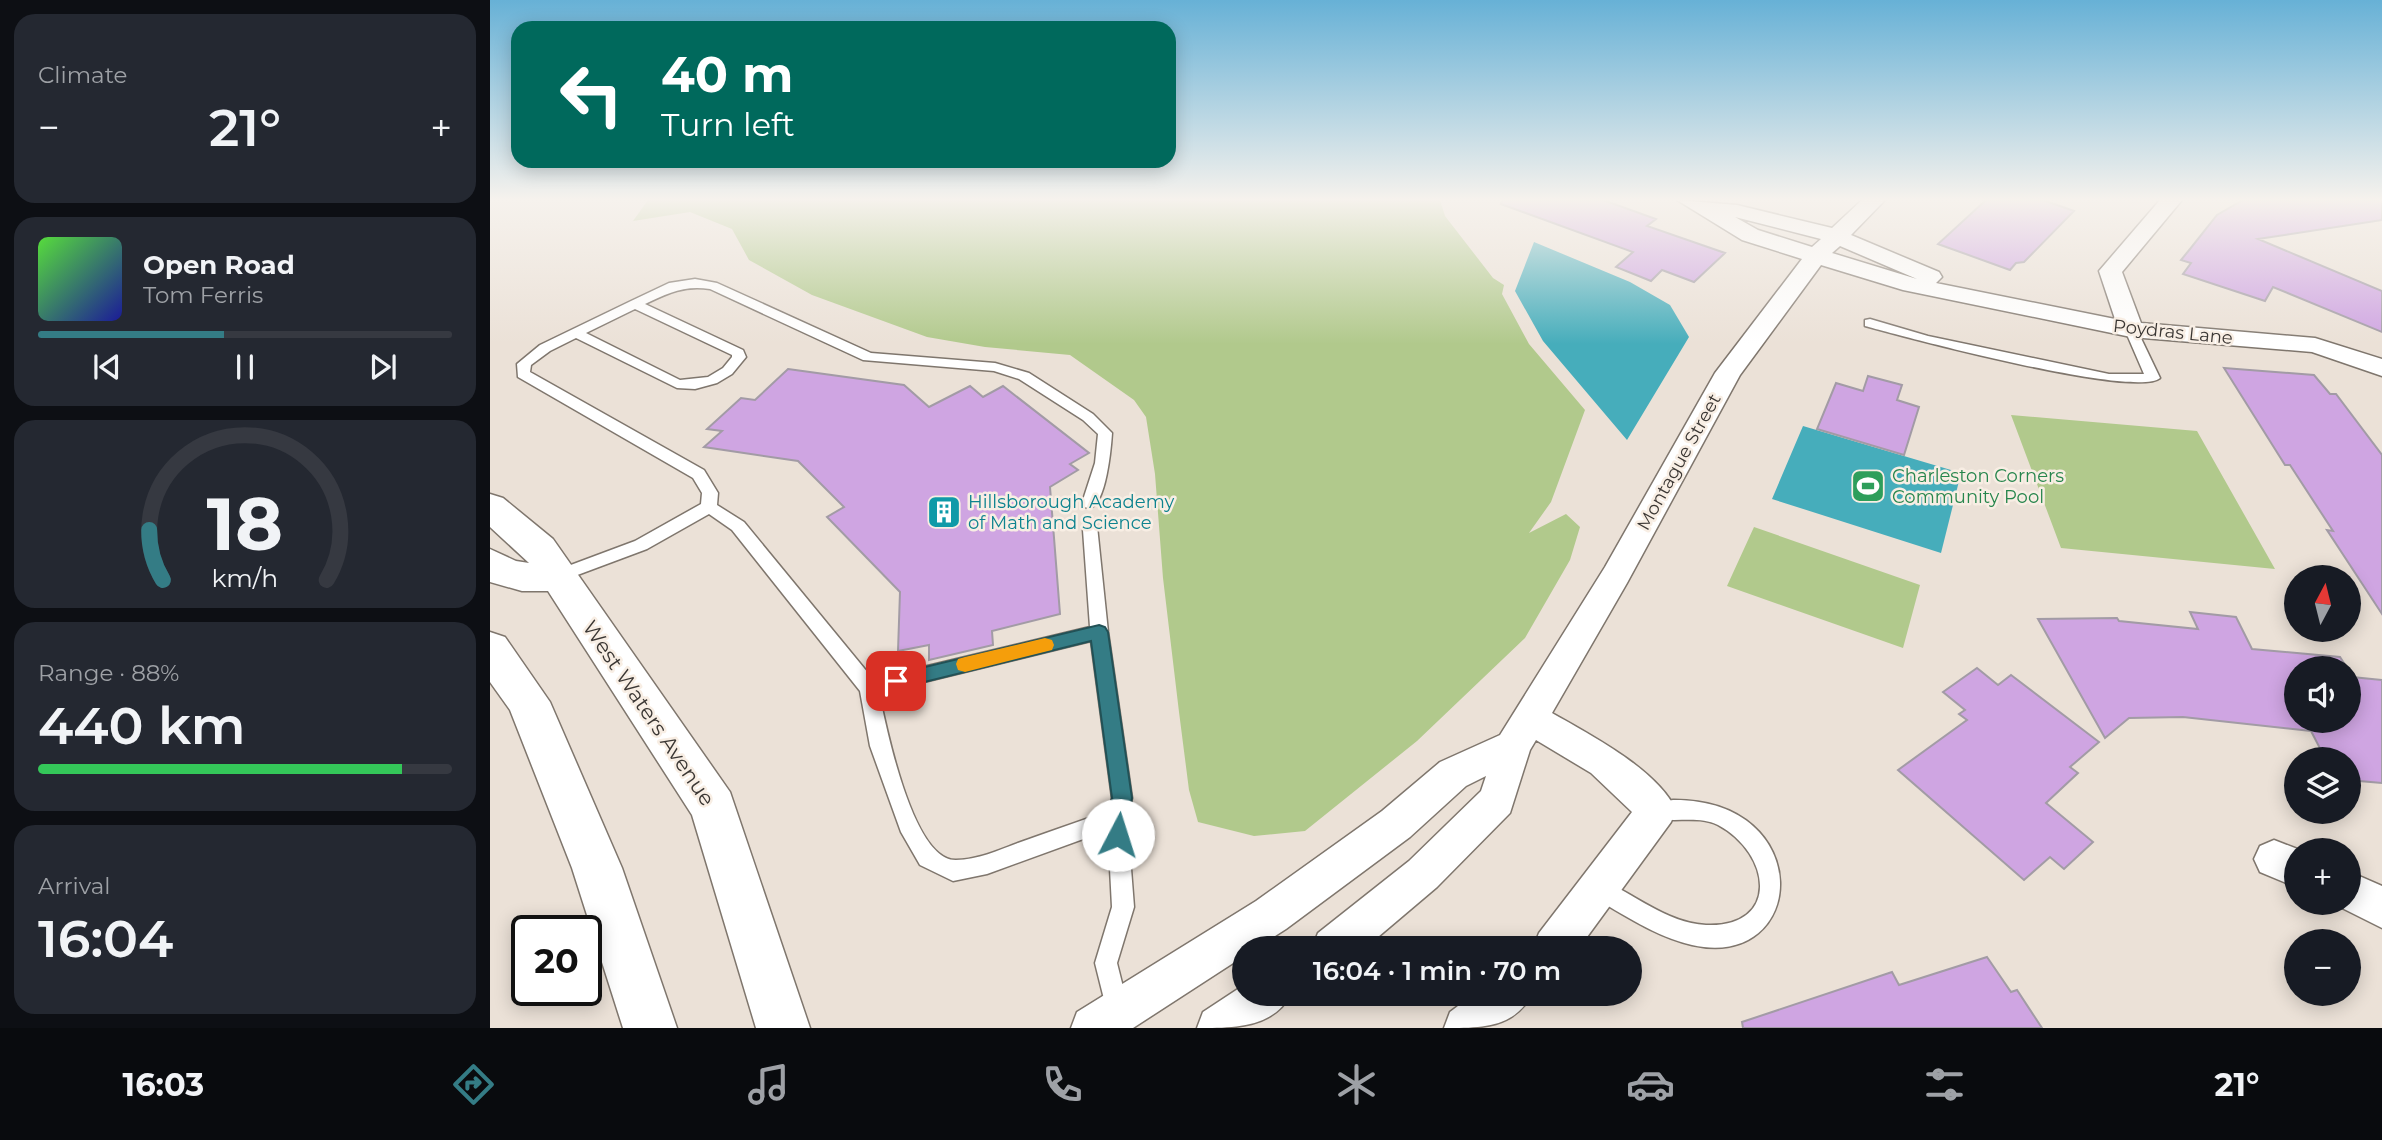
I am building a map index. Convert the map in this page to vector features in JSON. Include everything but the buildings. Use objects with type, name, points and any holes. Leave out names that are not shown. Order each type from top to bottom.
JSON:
[{"type":"street","name":"Poydras Lane","points":[[1825,248],[1903,284],[2131,330],[2315,345],[2382,368]]},
{"type":"street","name":"Montague Street","points":[[1348,936],[1423,874],[1497,801],[1521,732],[1616,575],[1728,373],[1825,248]]},
{"type":"street","points":[[2130,248],[2110,271],[2131,330]]},
{"type":"street","name":"West Waters Avenue","points":[[490,507],[540,549],[713,807],[783,1028]]},
{"type":"street","points":[[490,563],[497,570],[517,576],[558,576]]},
{"type":"street","points":[[490,649],[528,702],[597,868],[650,1028]]},
{"type":"street","points":[[1105,1021],[1271,915],[1396,824],[1452,774],[1521,732],[1604,762],[1657,810],[1563,936]]},
{"type":"street","points":[[2361,897],[2382,908]]},
{"type":"street","points":[[1219,1028],[1251,1006]]},
{"type":"street","points":[[1466,1028],[1494,1006]]},
{"type":"lane","points":[[709,507],[710,493],[699,474],[523,374],[524,364],[545,348],[673,286],[695,283],[713,285],[868,357],[995,367],[1024,376],[1088,417],[1105,433],[1102,463],[1090,503]]},
{"type":"lane","points":[[576,333],[677,384],[693,386],[708,382],[721,376],[739,357],[738,353],[635,304]]},
{"type":"lane","points":[[1870,323],[1926,339],[2109,378],[2153,378],[2131,330]]},
{"type":"lane","points":[[558,576],[641,545],[709,507]]},
{"type":"lane","points":[[709,507],[738,526],[869,688],[880,746],[911,832],[927,858],[953,871],[976,866],[1117,817]]},
{"type":"lane","points":[[1091,530],[1099,632],[1122,798],[1117,817],[1123,907],[1106,963],[1105,1021]]},
{"type":"lane","points":[[869,688],[1099,632]]},
{"type":"lane","points":[[1598,890],[1673,927],[1705,936],[1735,935],[1757,923],[1769,902],[1772,878],[1763,850],[1745,831],[1722,816],[1692,809],[1657,810]]},
{"type":"green space","points":[[742,248],[1470,248],[1493,278],[1504,285],[1502,294],[1529,344],[1585,410],[1551,502],[1529,533],[1566,514],[1580,527],[1570,560],[1525,638],[1417,741],[1305,831],[1254,836],[1198,822],[1189,790],[1179,712],[1163,578],[1155,474],[1146,417],[1134,400],[1070,355],[985,347],[927,337],[812,295],[749,260]]},
{"type":"green space","points":[[2011,415],[2197,431],[2275,569],[2061,548]]},
{"type":"green space","points":[[1754,527],[1920,585],[1903,648],[1727,586]]},
{"type":"water","points":[[1532,248],[1548,248],[1630,282],[1670,305],[1689,337],[1627,440],[1543,341],[1515,291]]},
{"type":"water","name":"Charleston Corners Community Pool","points":[[1803,426],[1961,473],[1941,553],[1772,499]]},
{"type":"slow traffic","points":[[965,664],[1045,645]]},
{"type":"place","name":"Charleston Corners Community Pool","points":[[1868,486]]},
{"type":"place","name":"Hillsborough Academy of Math and Science","points":[[944,512]]},
{"type":"route","points":[[896,681],[1099,632],[1122,798],[1117,817],[1118,835]]}]
